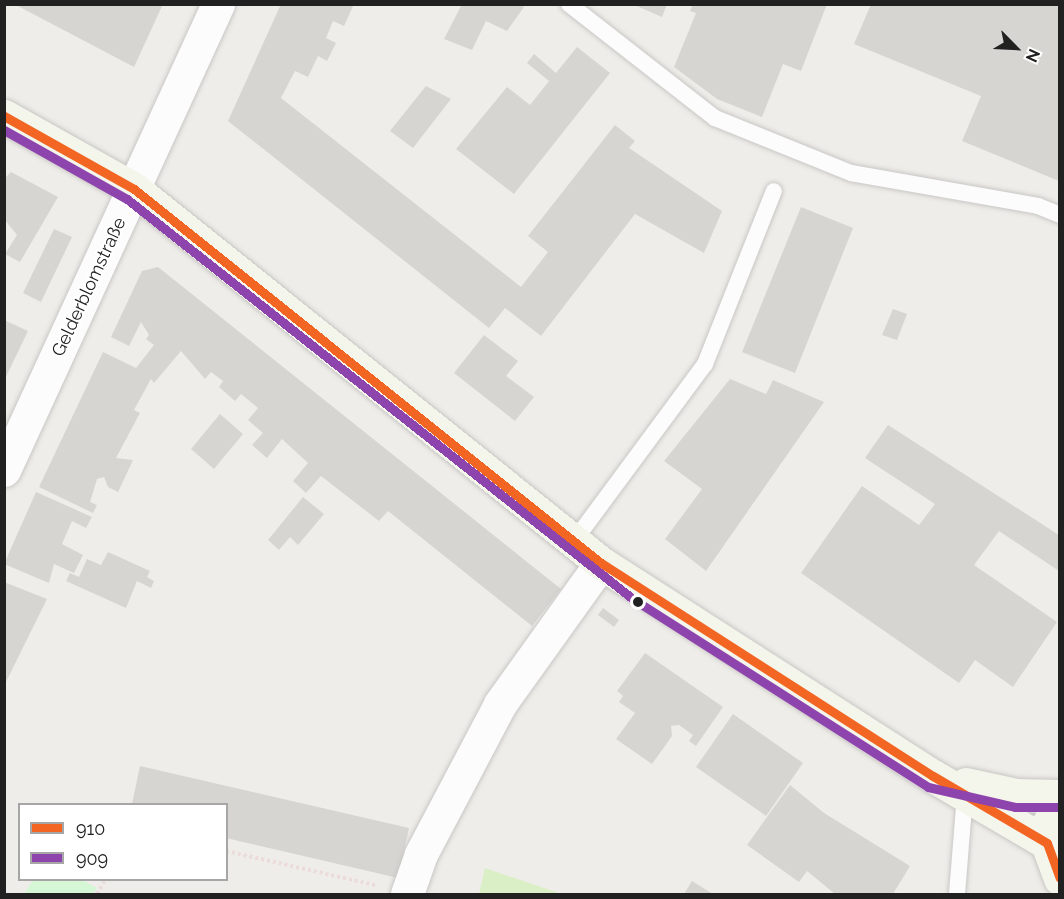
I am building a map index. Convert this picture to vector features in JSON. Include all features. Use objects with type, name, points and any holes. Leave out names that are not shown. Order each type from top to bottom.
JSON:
[{"type":"main road","points":[[4,117],[134,189],[601,563],[933,776],[1047,843]]},
{"type":"main road","points":[[933,776],[1016,795],[1059,796],[1049,818],[1047,843],[1059,879]]},
{"type":"street","name":"Gelderblomstraße","points":[[4,470],[218,4]]},
{"type":"street","points":[[408,893],[421,854],[500,704],[601,563]]},
{"type":"lane","points":[[569,4],[715,118],[851,173],[1038,206],[1059,215]]},
{"type":"lane","points":[[574,541],[705,364],[774,191]]},
{"type":"lane","points":[[957,894],[965,795]]},
{"type":"path","points":[[228,851],[408,893]]},
{"type":"green space","points":[[485,868],[562,894],[479,894]]},
{"type":"green space","points":[[32,881],[84,881],[97,888],[93,894],[24,894]]},
{"type":"building","points":[[14,4],[163,4],[134,67]]},
{"type":"building","points":[[281,4],[354,4],[344,26],[333,21],[326,38],[336,43],[327,61],[318,56],[308,77],[295,71],[281,98],[521,287],[548,252],[528,236],[615,125],[635,141],[629,148],[722,211],[704,253],[635,214],[541,336],[505,308],[489,328],[228,121]]},
{"type":"building","points":[[462,4],[518,4],[524,7],[507,31],[486,21],[472,50],[444,39]]},
{"type":"building","points":[[632,4],[667,4],[662,17]]},
{"type":"building","points":[[693,4],[827,4],[801,71],[783,64],[762,117],[717,99],[674,67],[696,13],[690,11]]},
{"type":"building","points":[[871,4],[1059,4],[1059,181],[962,141],[981,96],[854,44]]},
{"type":"building","points":[[577,47],[610,73],[514,194],[456,149],[507,87],[530,105],[549,81],[527,63],[534,54],[556,73]]},
{"type":"building","points":[[426,86],[451,99],[413,148],[390,131]]},
{"type":"building","points":[[11,172],[58,197],[20,262],[5,254],[17,235],[4,219],[4,179]]},
{"type":"building","points":[[801,207],[853,228],[795,373],[742,352]]},
{"type":"building","points":[[54,229],[72,237],[41,302],[23,293]]},
{"type":"building","points":[[158,267],[561,589],[532,626],[388,511],[379,521],[321,476],[306,493],[293,481],[308,463],[282,439],[267,458],[252,445],[263,433],[248,420],[258,408],[241,394],[235,401],[219,387],[223,381],[211,372],[205,379],[181,351],[154,383],[151,379],[134,410],[140,413],[116,458],[133,460],[118,492],[108,487],[104,477],[97,479],[90,502],[97,505],[93,513],[39,487],[103,352],[136,368],[154,345],[146,339],[149,335],[141,322],[129,346],[111,337],[142,271]]},
{"type":"building","points":[[893,309],[907,314],[897,340],[882,335]]},
{"type":"building","points":[[4,320],[28,331],[4,381]]},
{"type":"building","points":[[484,335],[518,361],[506,376],[534,397],[515,421],[454,373]]},
{"type":"building","points":[[730,379],[766,394],[773,380],[824,402],[706,571],[665,539],[702,489],[664,461]]},
{"type":"building","points":[[220,414],[243,434],[214,469],[191,449]]},
{"type":"building","points":[[888,425],[1059,535],[1059,571],[999,531],[974,565],[1057,622],[1013,687],[975,660],[959,683],[801,573],[862,486],[919,525],[935,504],[865,458]]},
{"type":"building","points":[[36,492],[92,517],[86,528],[72,521],[62,544],[83,555],[74,573],[54,564],[49,583],[4,564]]},
{"type":"building","points":[[303,497],[324,514],[298,545],[290,537],[279,550],[268,540]]},
{"type":"building","points":[[108,552],[150,571],[147,577],[154,581],[151,588],[137,581],[126,608],[66,581],[70,573],[79,577],[87,559],[101,565]]},
{"type":"building","points":[[4,582],[47,599],[4,686]]},
{"type":"building","points":[[603,608],[619,620],[614,627],[598,615]]},
{"type":"building","points":[[645,653],[723,707],[696,746],[689,741],[693,735],[679,725],[671,726],[672,736],[652,764],[616,739],[635,713],[619,702],[623,696],[617,691]]},
{"type":"building","points":[[733,714],[803,763],[766,816],[696,767]]},
{"type":"building","points":[[140,766],[409,828],[398,878],[228,838],[228,803],[132,803]]},
{"type":"building","points":[[790,785],[824,813],[910,866],[893,894],[835,894],[807,871],[799,882],[747,845]]},
{"type":"building","points":[[692,881],[713,894],[684,894]]},
{"type":"transit line","name":"910","points":[[4,116],[134,189],[601,563],[933,776],[1047,843],[1060,878]]},
{"type":"transit line","name":"909","points":[[4,130],[127,199],[633,599],[928,787],[1015,807],[1060,807]]}]
